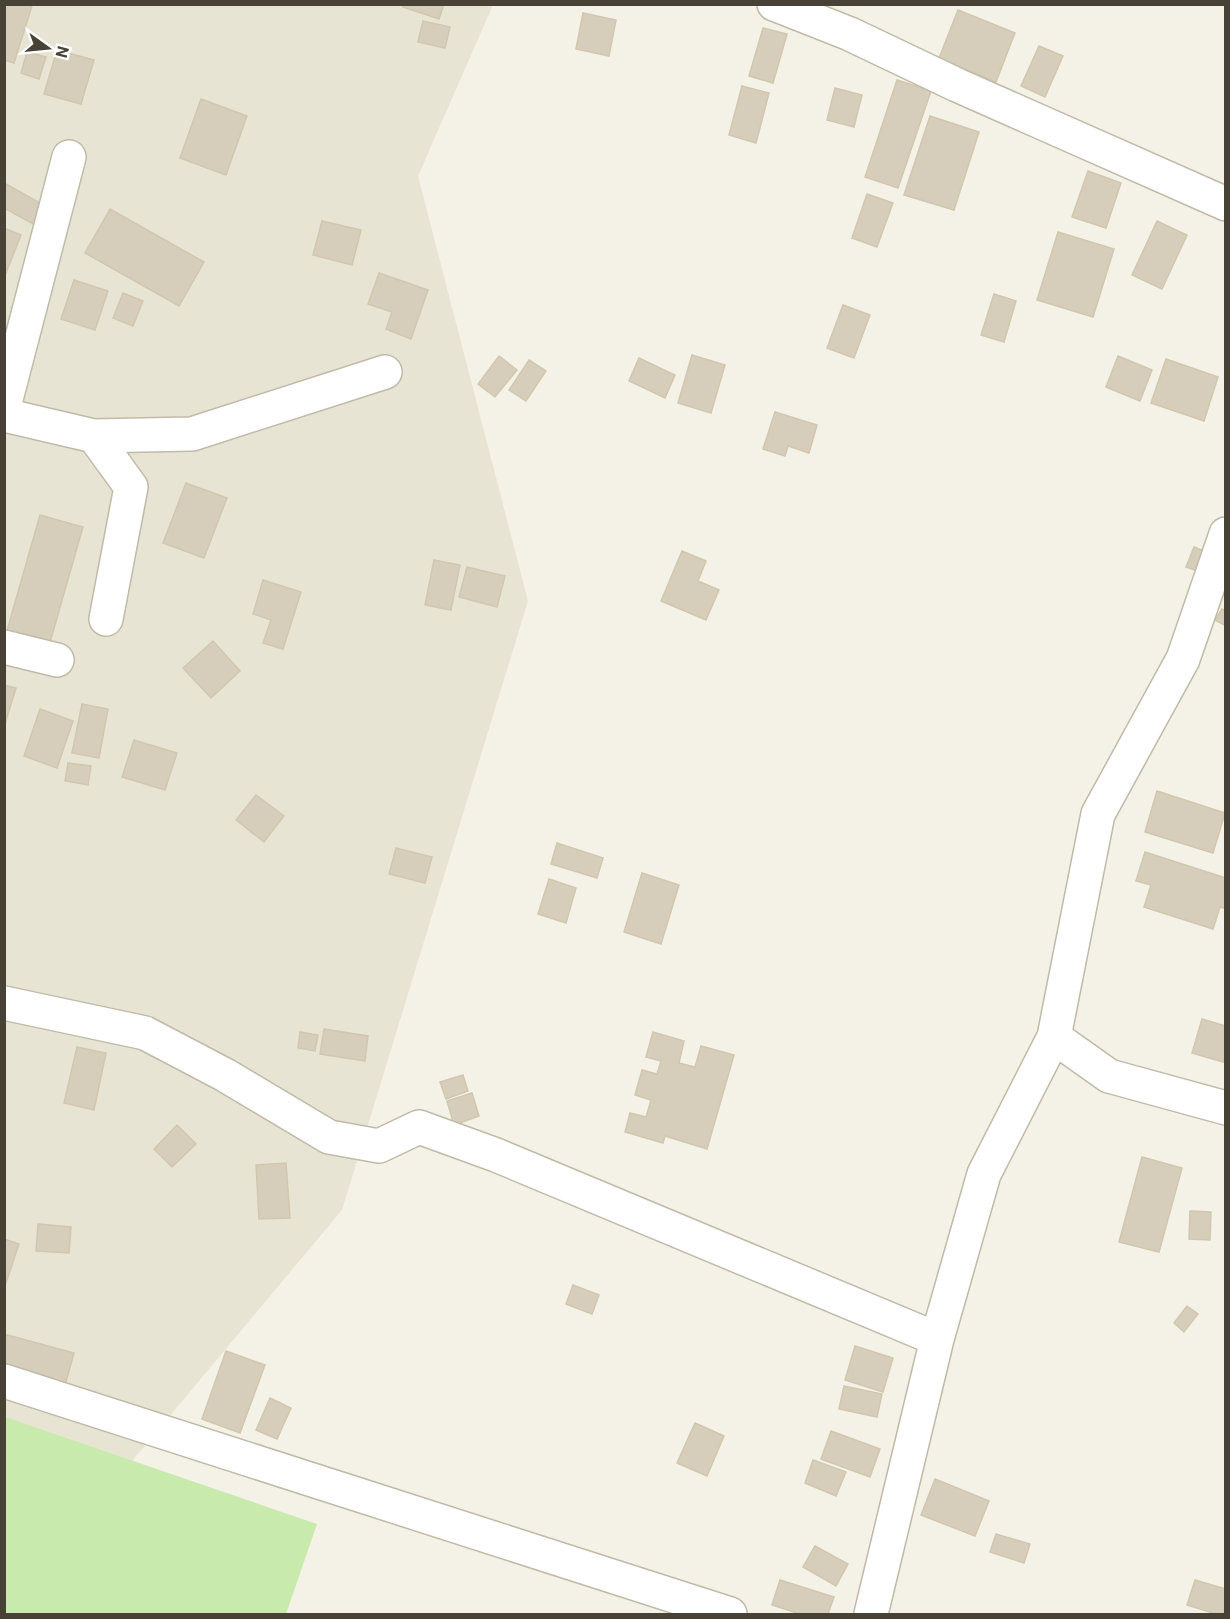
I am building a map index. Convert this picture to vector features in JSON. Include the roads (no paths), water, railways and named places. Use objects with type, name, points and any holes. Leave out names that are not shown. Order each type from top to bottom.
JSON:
[{"type":"street","points":[[774,4],[850,34],[957,85],[1226,204]]},
{"type":"street","points":[[4,406],[69,158]]},
{"type":"street","points":[[4,415],[94,436],[192,434],[384,372]]},
{"type":"street","points":[[94,436],[131,487],[106,619]]},
{"type":"street","points":[[871,1614],[937,1339],[984,1174],[1054,1038],[1098,814],[1183,658],[1226,534]]},
{"type":"street","points":[[4,647],[57,660]]},
{"type":"street","points":[[4,1003],[145,1033],[225,1075],[330,1137],[379,1146],[419,1127],[496,1155],[937,1339]]},
{"type":"street","points":[[1054,1038],[1109,1076],[1226,1108]]},
{"type":"street","points":[[4,1381],[730,1614]]}]
